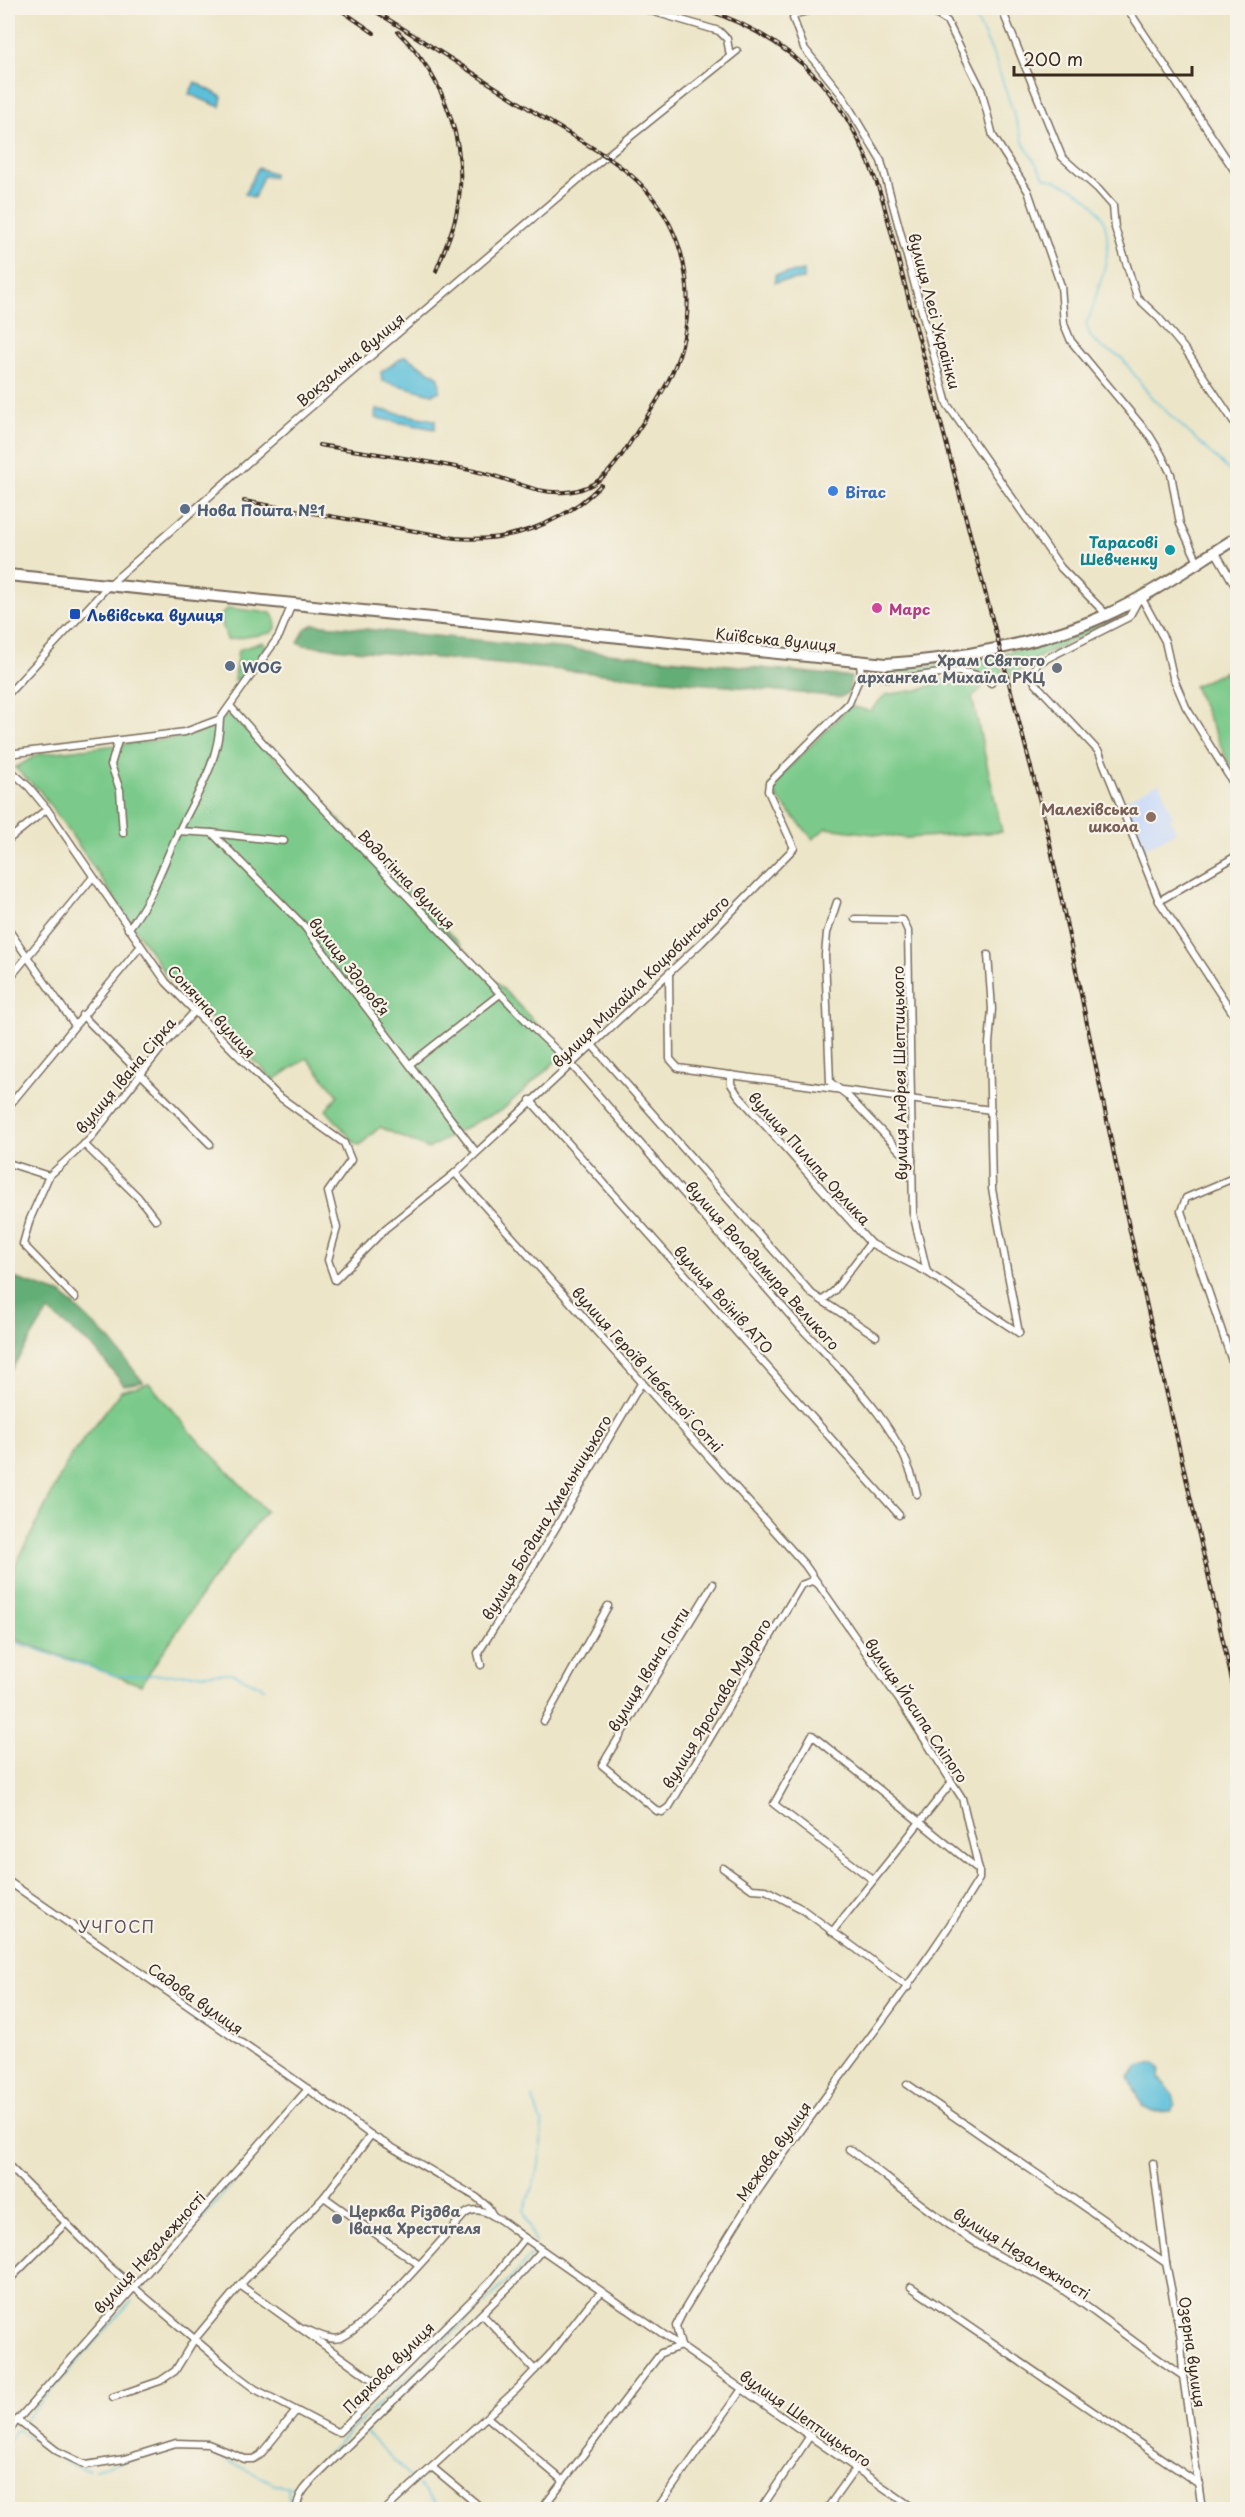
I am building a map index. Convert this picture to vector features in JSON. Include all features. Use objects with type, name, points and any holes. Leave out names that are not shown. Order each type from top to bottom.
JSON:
[{"type":"highway","name":"Київська вулиця","points":[[292,604],[860,669],[920,662],[961,654],[1057,632],[1107,615],[1238,537]]},
{"type":"highway","points":[[8,575],[292,604]]},
{"type":"street","points":[[641,8],[719,31],[727,39],[730,56],[737,51]]},
{"type":"street","name":"вулиця Лесі Українки","points":[[820,8],[796,14],[793,18],[804,48],[841,94],[881,161],[947,404],[1061,568],[1107,615]]},
{"type":"street","points":[[925,8],[947,21],[981,89],[993,136],[1028,191],[1060,286],[1064,324],[1071,341],[1150,436],[1161,454],[1171,474],[1180,524],[1198,562]]},
{"type":"street","points":[[1004,8],[1005,17],[1028,78],[1062,157],[1098,189],[1113,206],[1115,228],[1137,297],[1160,318],[1187,352],[1238,428]]},
{"type":"street","points":[[1127,8],[1238,176]]},
{"type":"street","name":"Вокзальна вулиця","points":[[109,585],[304,413],[609,154],[730,56]]},
{"type":"street","points":[[1215,551],[1238,591]]},
{"type":"street","points":[[8,694],[109,585]]},
{"type":"street","points":[[1141,596],[1165,641],[1173,677],[1186,707],[1238,792]]},
{"type":"street","points":[[1141,596],[1129,617],[1080,644],[1041,661],[1033,669],[1032,675],[1035,683],[1099,752],[1159,901],[1238,1021]]},
{"type":"street","points":[[8,754],[185,732],[220,719],[279,636],[292,604]]},
{"type":"street","points":[[860,669],[898,678],[947,672],[970,672],[991,683]]},
{"type":"street","name":"вулиця Михайла Коцюбинського","points":[[335,1280],[386,1228],[454,1173],[669,973],[794,848],[768,791],[769,783],[849,703],[860,669]]},
{"type":"street","name":"Водогінна вулиця","points":[[230,706],[300,784],[500,994],[571,1064]]},
{"type":"street","points":[[128,929],[142,912],[178,831],[198,795],[219,744],[220,719]]},
{"type":"street","points":[[118,741],[111,765],[120,790],[123,833]]},
{"type":"street","name":"Сонячна вулиця","points":[[8,768],[29,787],[47,809],[166,982],[277,1095],[344,1143],[351,1160],[327,1192],[337,1228],[328,1260],[335,1280]]},
{"type":"street","points":[[8,840],[47,809]]},
{"type":"street","points":[[178,831],[284,841]]},
{"type":"street","name":"вулиця Здоровʼя","points":[[212,833],[304,926],[476,1152]]},
{"type":"street","points":[[1159,901],[1238,855]]},
{"type":"street","points":[[8,980],[93,877]]},
{"type":"street","points":[[837,902],[827,933],[825,972],[830,1030],[830,1082],[900,1152],[912,1160]]},
{"type":"street","name":"вулиця Андрея Шептицького","points":[[855,919],[903,920],[908,931],[913,1213],[927,1272]]},
{"type":"street","points":[[8,929],[74,1024]]},
{"type":"street","points":[[8,1107],[74,1024],[140,947]]},
{"type":"street","points":[[870,1243],[927,1272],[1019,1333],[993,1197],[989,1044],[992,1010],[988,954]]},
{"type":"street","points":[[669,973],[670,1059],[678,1068],[991,1110]]},
{"type":"street","points":[[410,1064],[500,994]]},
{"type":"street","name":"вулиця Івана Сірка","points":[[75,1298],[23,1244],[30,1219],[49,1176],[84,1144],[195,1011]]},
{"type":"street","points":[[82,1015],[210,1144]]},
{"type":"street","name":"вулиця Володимира Великого","points":[[592,1045],[790,1270],[812,1294],[823,1300]]},
{"type":"street","name":"вулиця Володимира Великого","points":[[571,1064],[880,1418],[912,1469],[917,1494]]},
{"type":"street","name":"вулиця Пилипа Орлика","points":[[731,1075],[731,1084],[738,1095],[870,1243],[834,1291],[823,1300]]},
{"type":"street","name":"вулиця Воїнів АТО","points":[[531,1100],[899,1515]]},
{"type":"street","points":[[84,1144],[138,1197],[156,1220]]},
{"type":"street","points":[[8,1163],[49,1176]]},
{"type":"street","name":"вулиця Героїв Небесної Сотні","points":[[454,1173],[805,1565],[818,1585]]},
{"type":"street","points":[[1238,1176],[1185,1197],[1181,1211],[1238,1379]]},
{"type":"street","points":[[823,1300],[876,1336]]},
{"type":"street","name":"вулиця Богдана Хмельницького","points":[[481,1665],[478,1653],[535,1563],[642,1382]]},
{"type":"street","name":"вулиця Ярослава Мудрого","points":[[602,1765],[657,1811],[662,1812],[669,1807],[801,1585],[812,1581],[818,1585]]},
{"type":"street","name":"вулиця Івана Гонти","points":[[602,1765],[713,1584]]},
{"type":"street","name":"вулиця Йосипа Сліпого","points":[[818,1585],[903,1704],[962,1798],[979,1870]]},
{"type":"street","points":[[544,1721],[608,1606]]},
{"type":"street","points":[[873,1880],[774,1804],[812,1735],[979,1870]]},
{"type":"street","points":[[832,1932],[951,1783]]},
{"type":"street","points":[[723,1868],[752,1889],[766,1890],[781,1897],[908,1987]]},
{"type":"street","name":"Межова вулиця","points":[[681,2346],[676,2326],[753,2197],[866,2041],[913,1981],[979,1879],[979,1870]]},
{"type":"street","name":"Садова вулиця","points":[[8,1881],[308,2089],[370,2135],[476,2197],[488,2207],[494,2218]]},
{"type":"street","points":[[907,2084],[1166,2263]]},
{"type":"street","name":"вулиця Незалежності","points":[[8,2430],[308,2089]]},
{"type":"street","points":[[113,2397],[160,2381],[175,2371],[194,2340],[240,2285],[324,2197],[370,2135]]},
{"type":"street","name":"вулиця Незалежності","points":[[849,2150],[1004,2258],[1022,2264],[1061,2289],[1140,2348],[1183,2376]]},
{"type":"street","name":"Озерна вулиця","points":[[1153,2163],[1166,2263],[1181,2338],[1183,2376],[1202,2510]]},
{"type":"street","points":[[8,2165],[65,2224],[134,2289]]},
{"type":"street","points":[[324,2197],[418,2264]]},
{"type":"street","points":[[305,2329],[327,2338],[337,2339],[347,2336],[468,2212],[477,2210],[494,2218]]},
{"type":"street","name":"вулиця Шептицького","points":[[494,2218],[916,2510]]},
{"type":"street","points":[[8,2281],[65,2224]]},
{"type":"street","name":"Паркова вулиця","points":[[134,2289],[247,2383],[339,2432],[489,2283],[525,2238]]},
{"type":"street","points":[[297,2510],[297,2502],[302,2493],[324,2469],[482,2314],[542,2250]]},
{"type":"street","points":[[240,2285],[305,2329],[384,2388]]},
{"type":"street","points":[[911,2287],[1199,2484]]},
{"type":"street","points":[[385,2510],[535,2370],[590,2303],[602,2292]]},
{"type":"street","points":[[482,2314],[535,2370]]},
{"type":"street","points":[[541,2510],[661,2354],[681,2346]]},
{"type":"street","points":[[656,2510],[742,2389]]},
{"type":"street","points":[[17,2420],[61,2454],[82,2465],[124,2459],[176,2443],[208,2444],[244,2459],[253,2460],[260,2455],[296,2411]]},
{"type":"street","points":[[487,2417],[562,2480]]},
{"type":"street","points":[[760,2510],[810,2436]]},
{"type":"street","points":[[432,2467],[484,2510]]},
{"type":"street","points":[[826,2510],[856,2468]]},
{"type":"shaded area","name":"Малехівська школа","points":[[1159,783],[1173,816],[1170,818],[1176,832],[1142,850],[1124,801]]},
{"type":"green space","points":[[228,608],[271,613],[275,619],[276,628],[271,633],[227,640],[220,616]]},
{"type":"green space","points":[[1120,617],[1041,656],[1011,677],[1004,653],[1060,638]]},
{"type":"green space","points":[[314,624],[851,677],[849,692],[841,697],[303,645],[298,642],[306,628]]},
{"type":"green space","points":[[263,642],[266,647],[244,679],[234,680],[238,650]]},
{"type":"green space","points":[[996,651],[1004,676],[997,682],[971,670],[892,675],[867,671],[935,665]]},
{"type":"green space","points":[[1237,666],[1237,763],[1230,766],[1194,686]]},
{"type":"green space","points":[[942,680],[979,683],[983,687],[972,697],[1002,832],[906,838],[826,828],[813,839],[773,793],[771,786],[850,706],[870,711],[885,695],[923,689]]},
{"type":"green space","points":[[229,714],[324,804],[565,1053],[501,1111],[485,1117],[428,1149],[380,1127],[360,1145],[356,1144],[326,1110],[338,1095],[307,1058],[274,1080],[167,976],[69,831],[39,790],[15,768],[39,754],[198,734]]},
{"type":"green space","points":[[8,1276],[62,1294],[111,1341],[143,1382],[124,1385],[94,1348],[48,1311],[8,1375]]},
{"type":"green space","points":[[149,1383],[195,1437],[266,1511],[208,1585],[141,1685],[8,1637],[8,1580],[70,1457],[121,1391]]},
{"type":"water","points":[[195,82],[222,97],[220,107],[189,94]]},
{"type":"water","points":[[258,168],[274,174],[273,177],[263,176],[254,198],[245,194]]},
{"type":"water","points":[[804,271],[804,279],[775,282],[775,275]]},
{"type":"water","points":[[405,356],[439,377],[440,391],[432,394],[382,381],[381,372]]},
{"type":"water","points":[[376,409],[435,420],[435,429],[375,418]]},
{"type":"water","points":[[1155,2063],[1160,2069],[1159,2078],[1173,2094],[1175,2103],[1171,2111],[1152,2112],[1143,2107],[1129,2077],[1138,2066]]},
{"type":"waterway","points":[[971,8],[994,56],[1024,144],[1044,177],[1081,194],[1094,205],[1102,217],[1107,232],[1107,249],[1092,311],[1086,323],[1090,336],[1102,348],[1121,357],[1152,398],[1238,479]]},
{"type":"waterway","points":[[8,1640],[117,1676],[233,1673],[264,1688]]},
{"type":"waterway","points":[[532,2097],[542,2122],[541,2148],[538,2170],[524,2211],[535,2242]]},
{"type":"waterway","points":[[140,2291],[243,2171]]},
{"type":"waterway","points":[[214,2454],[277,2485],[292,2487],[518,2271],[532,2253]]},
{"type":"waterway","points":[[24,2421],[132,2301]]},
{"type":"waterway","points":[[8,2441],[17,2429],[68,2464],[89,2470]]},
{"type":"waterway","points":[[365,2431],[414,2481]]},
{"type":"waterway","points":[[95,2469],[178,2447],[206,2451]]},
{"type":"waterway","points":[[418,2485],[443,2510]]},
{"type":"waterway","points":[[288,2489],[290,2510]]},
{"type":"railway","points":[[338,8],[374,33]]},
{"type":"railway","points":[[319,445],[463,468],[545,491],[579,490],[600,479],[624,452],[672,373],[686,326],[688,302],[681,255],[662,211],[637,180],[601,153],[370,8]]},
{"type":"railway","points":[[702,8],[738,22],[769,39],[795,58],[818,80],[838,105],[855,133],[883,201],[1046,825],[1129,1227],[1238,1707]]},
{"type":"railway","points":[[398,32],[415,50],[429,71],[441,93],[457,140],[460,190],[456,215],[436,271]]},
{"type":"railway","points":[[244,501],[455,538],[475,539],[515,534],[534,528],[570,510],[601,485]]},
{"type":"place","name":"Вітас","points":[[833,491]]},
{"type":"place","name":"Нова Пошта №1","points":[[185,509]]},
{"type":"place","name":"Тарасові Шевченку","points":[[1170,550]]},
{"type":"place","name":"Марс","points":[[877,608]]},
{"type":"place","name":"Львівська вулиця","points":[[75,614]]},
{"type":"place","name":"WOG","points":[[230,666]]},
{"type":"place","name":"Храм Святого архангела Михаїла РКЦ","points":[[1057,668]]},
{"type":"place","name":"Малехівська школа","points":[[1151,817]]},
{"type":"place","name":"Церква Різдва Івана Хрестителя","points":[[337,2219]]},
{"type":"district","name":"УЧГОСП","points":[[117,1926]]}]
